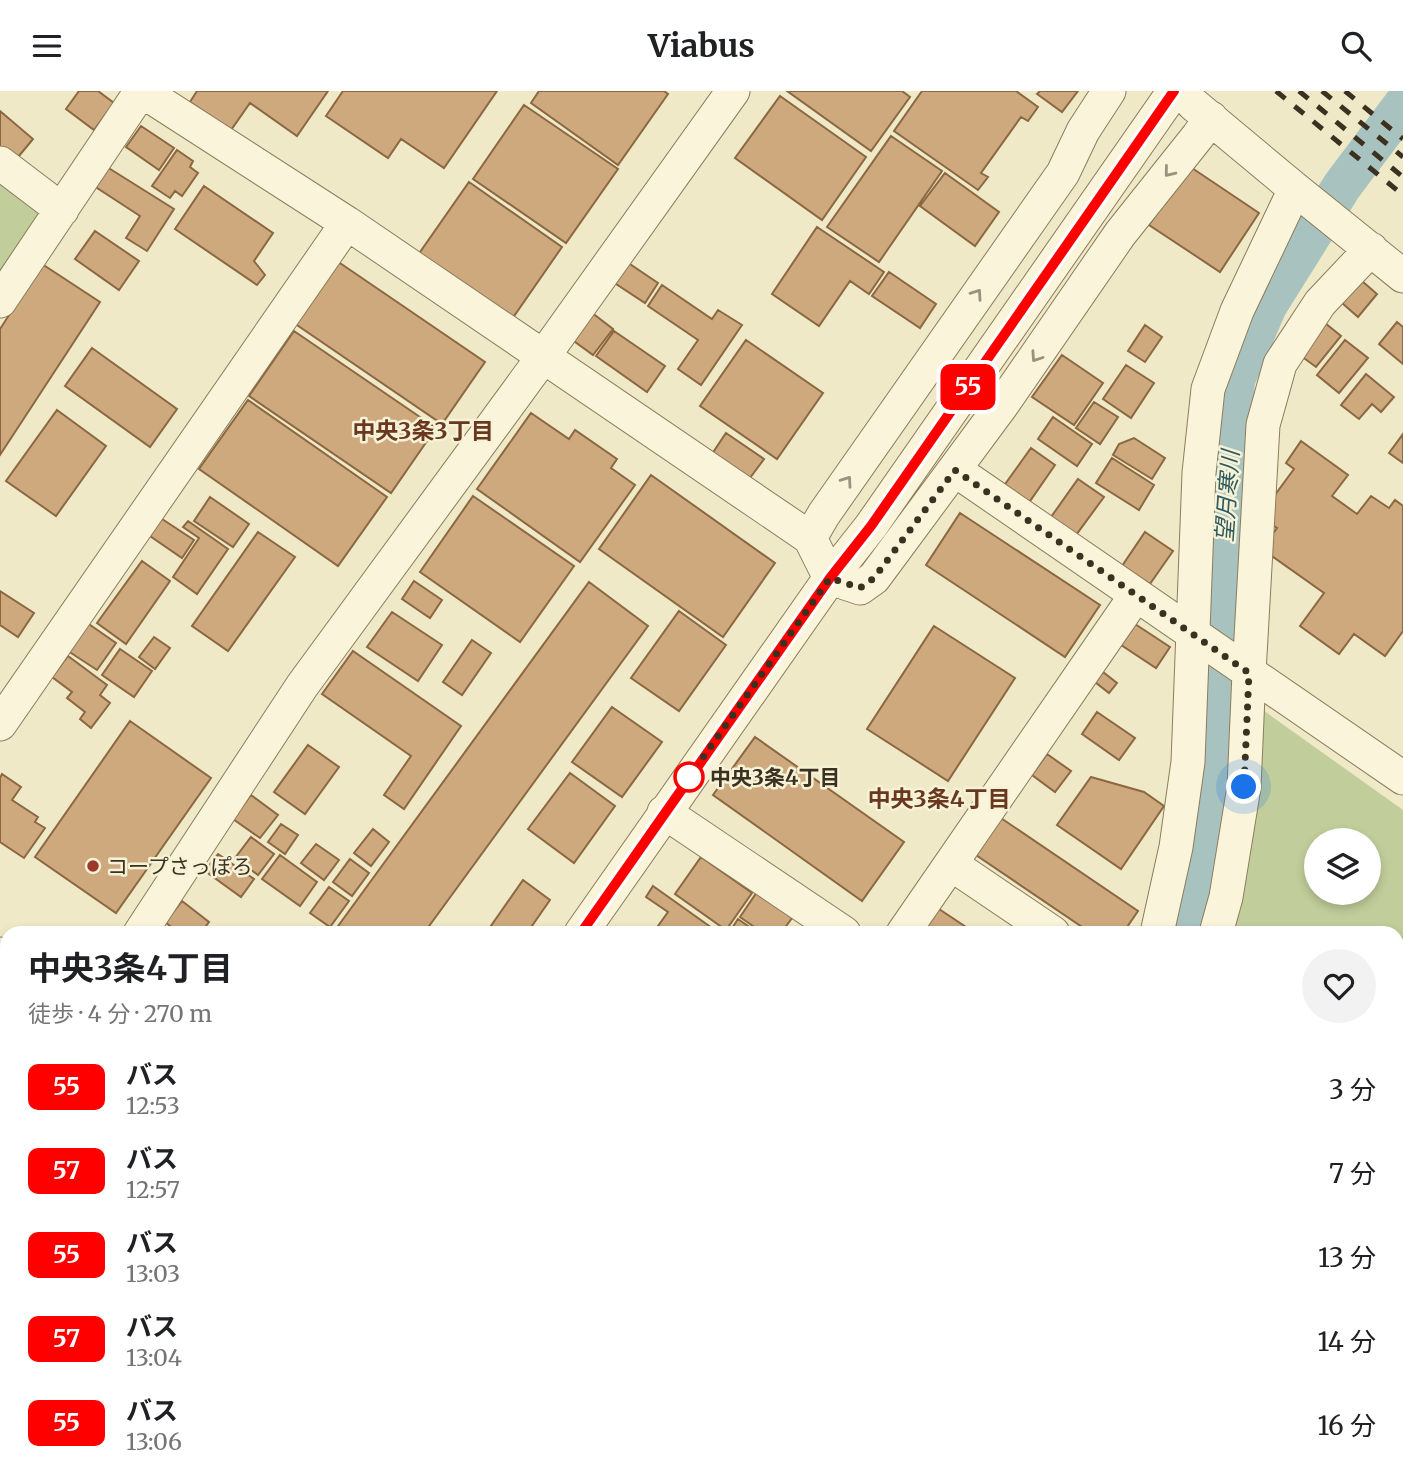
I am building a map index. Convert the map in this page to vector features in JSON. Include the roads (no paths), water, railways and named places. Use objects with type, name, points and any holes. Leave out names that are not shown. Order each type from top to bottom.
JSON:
[{"type":"street","points":[[0,300],[142,91],[346,223],[810,538],[830,578],[860,588],[874,578],[955,470],[1120,234],[1210,118]]},
{"type":"street","points":[[144,926],[302,686],[543,357],[733,91]]},
{"type":"street","points":[[810,538],[824,514],[1063,173],[1083,131],[1110,91]]},
{"type":"street","points":[[586,926],[1176,91],[1403,276]]},
{"type":"street","points":[[0,163],[62,210]]},
{"type":"street","points":[[1158,926],[1175,847],[1188,762],[1200,640],[1199,473],[1208,389],[1237,310],[1305,197]]},
{"type":"street","points":[[0,724],[346,223]]},
{"type":"street","points":[[1218,926],[1226,897],[1244,787],[1244,670],[1263,425],[1280,363],[1320,303],[1365,245]]},
{"type":"street","points":[[955,470],[1403,778]]},
{"type":"street","points":[[908,926],[1136,595]]},
{"type":"street","points":[[664,812],[824,926]]},
{"type":"street","points":[[951,864],[1043,926]]},
{"type":"waterway","name":"望月寒川","points":[[1193,926],[1199,910],[1235,380],[1267,306],[1342,186],[1403,105]]},
{"type":"railway","points":[[1276,91],[1403,195]]},
{"type":"railway","points":[[1299,91],[1403,177]]},
{"type":"railway","points":[[1322,91],[1403,157]]},
{"type":"railway","points":[[1345,91],[1403,139]]},
{"type":"place","name":"中央3条4丁目","points":[[689,777]]},
{"type":"place","name":"コープさっぽろ","points":[[93,866]]},
{"type":"district","name":"中央3条3丁目","points":[[423,430]]},
{"type":"district","name":"中央3条4丁目","points":[[939,798]]}]
